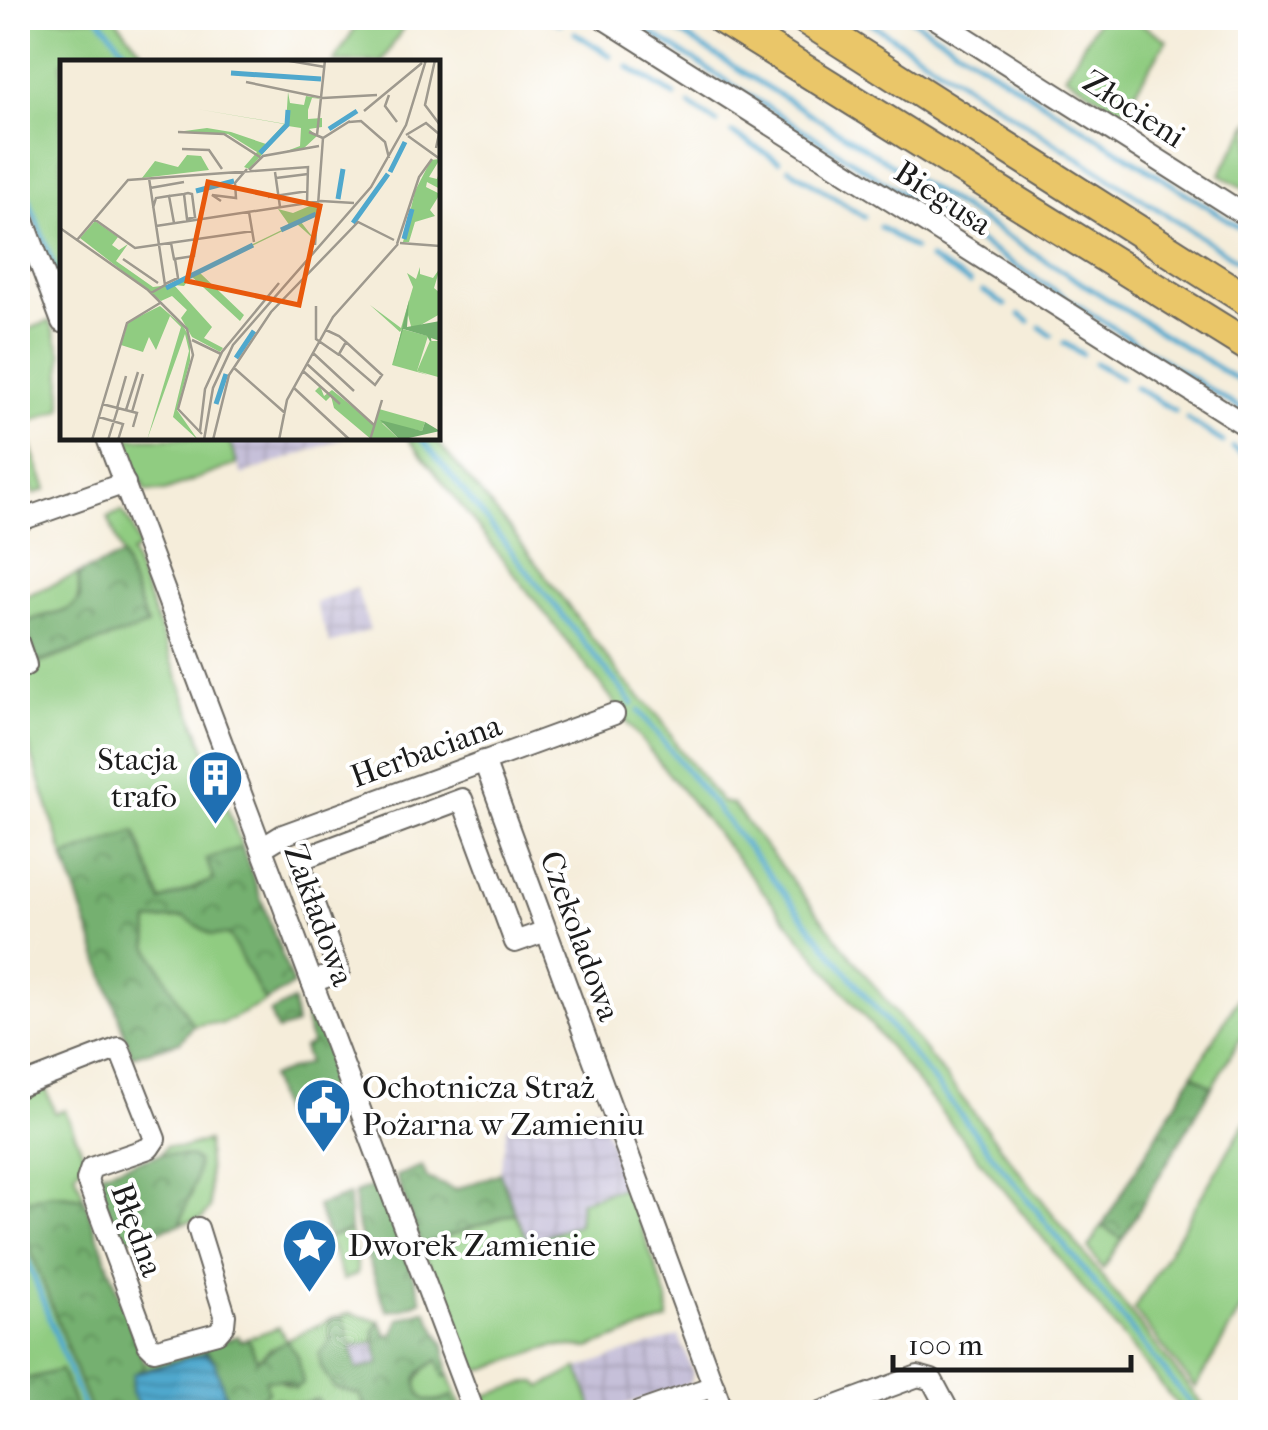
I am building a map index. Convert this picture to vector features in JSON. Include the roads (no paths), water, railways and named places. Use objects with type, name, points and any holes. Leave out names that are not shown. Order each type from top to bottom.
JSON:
[{"type":"highway","points":[[721,18],[1250,347]]},
{"type":"highway","points":[[804,18],[1250,302]]},
{"type":"street","name":"Biegusa","points":[[603,18],[1250,428]]},
{"type":"street","name":"Złocieni","points":[[935,18],[1250,218]]},
{"type":"street","points":[[18,205],[60,317]]},
{"type":"street","name":"Zakładowa","points":[[108,440],[474,1412]]},
{"type":"street","points":[[18,521],[125,483]]},
{"type":"street","points":[[18,642],[26,665]]},
{"type":"street","name":"Herbaciana","points":[[262,848],[283,835],[614,714]]},
{"type":"street","name":"Czekoladowa","points":[[484,762],[724,1412]]},
{"type":"street","points":[[312,982],[339,972],[302,872],[304,858],[462,799],[515,942],[546,931]]},
{"type":"street","points":[[481,852],[512,839]]},
{"type":"street","name":"Błędna","points":[[18,1087],[119,1048],[155,1139],[149,1148],[91,1168],[87,1180],[148,1344],[154,1350],[217,1333],[224,1326],[225,1315],[198,1228]]},
{"type":"street","points":[[820,1412],[918,1376],[932,1380],[948,1412]]},
{"type":"street","points":[[639,1412],[714,1386]]},
{"type":"water","points":[[205,1353],[214,1361],[231,1412],[142,1412],[132,1393],[133,1374]]},
{"type":"waterway","points":[[99,18],[133,60]]},
{"type":"waterway","points":[[547,18],[560,23]]},
{"type":"waterway","points":[[628,18],[1250,415]]},
{"type":"waterway","points":[[656,18],[1244,384]]},
{"type":"waterway","points":[[863,18],[1250,269]]},
{"type":"waterway","points":[[910,18],[1250,234]]},
{"type":"waterway","points":[[575,33],[611,56]]},
{"type":"waterway","points":[[628,67],[675,96]]},
{"type":"waterway","points":[[690,105],[717,123]]},
{"type":"waterway","points":[[732,133],[779,161]]},
{"type":"waterway","points":[[789,168],[864,217]]},
{"type":"waterway","points":[[18,170],[60,283]]},
{"type":"waterway","points":[[880,227],[914,249]]},
{"type":"waterway","points":[[930,259],[970,283]]},
{"type":"waterway","points":[[983,291],[1005,305]]},
{"type":"waterway","points":[[1020,315],[1029,321]]},
{"type":"waterway","points":[[1040,327],[1051,335]]},
{"type":"waterway","points":[[1064,343],[1082,354]]},
{"type":"waterway","points":[[1095,363],[1121,378]]},
{"type":"waterway","points":[[1135,387],[1175,411]]},
{"type":"waterway","points":[[1187,419],[1223,442]]},
{"type":"waterway","points":[[121,440],[138,481]]},
{"type":"waterway","points":[[423,440],[633,704]]},
{"type":"waterway","points":[[1233,448],[1250,460]]},
{"type":"waterway","points":[[639,711],[1197,1412]]},
{"type":"waterway","points":[[18,1235],[85,1412]]},
{"type":"place","name":"Stacja trafo","points":[[216,826]]},
{"type":"place","name":"Ochotnicza Straż Pożarna w Zamieniu","points":[[323,1154]]},
{"type":"place","name":"Dworek Zamienie","points":[[309,1294]]}]
